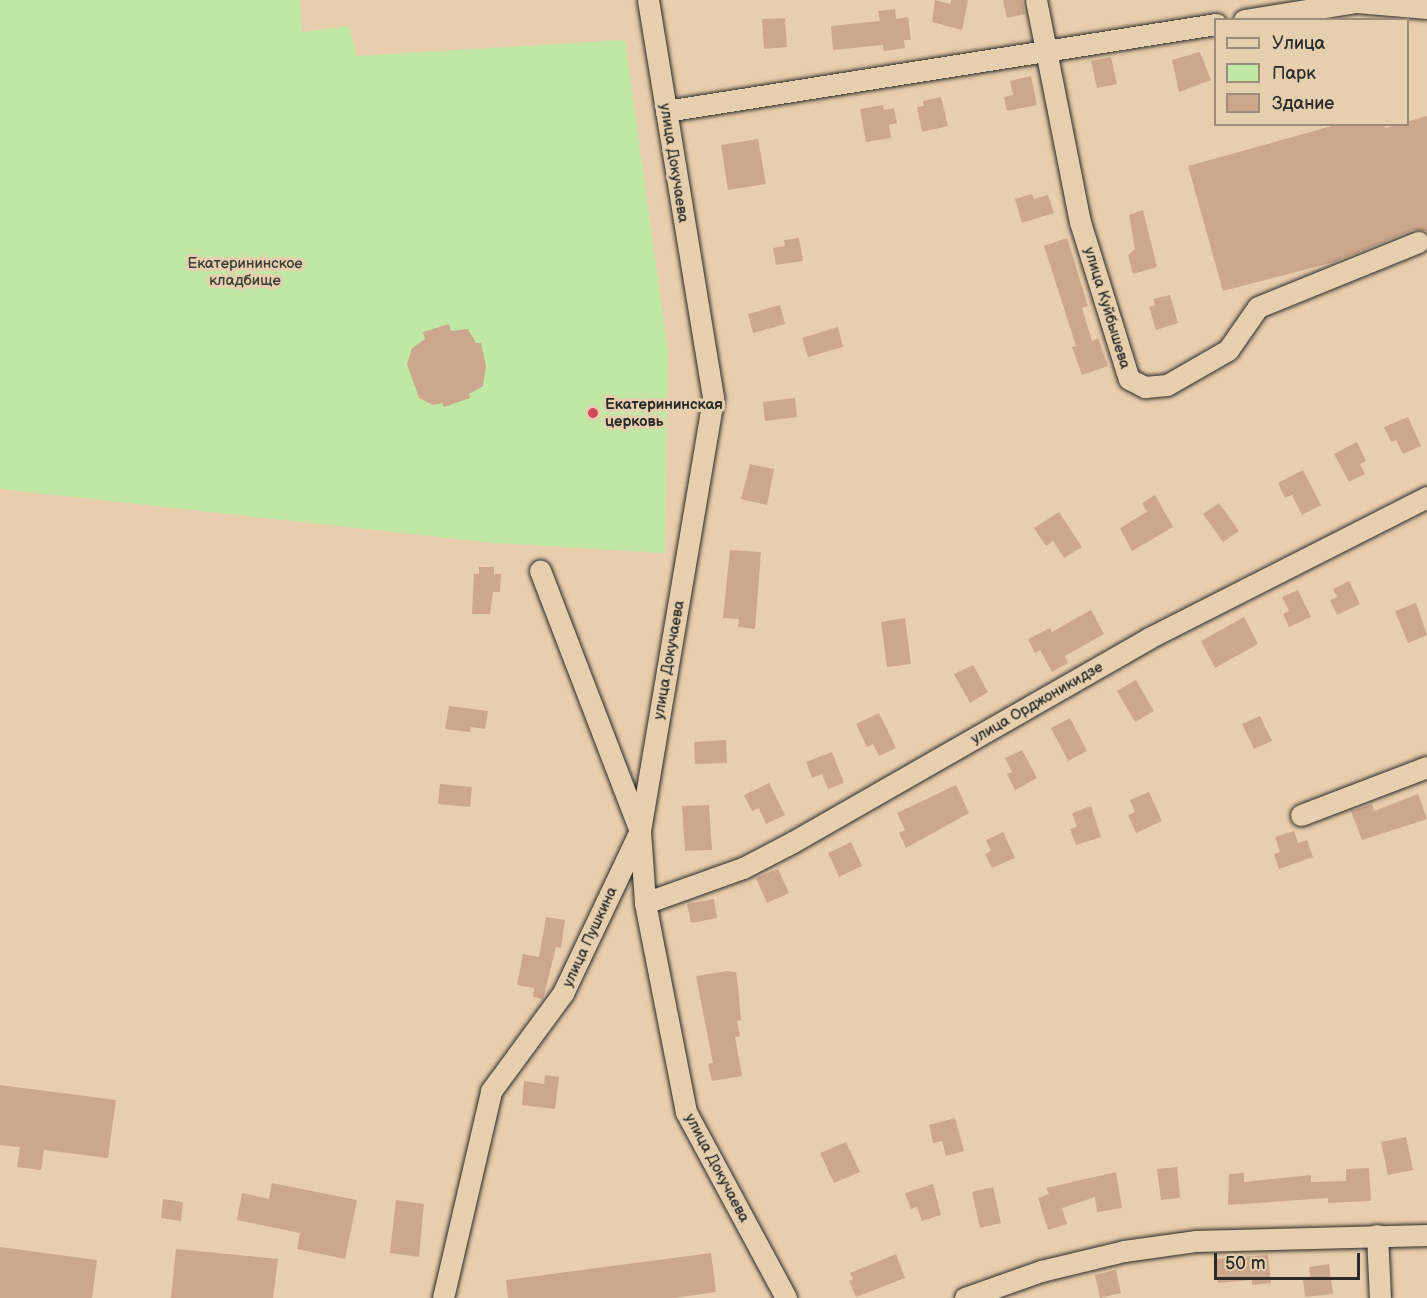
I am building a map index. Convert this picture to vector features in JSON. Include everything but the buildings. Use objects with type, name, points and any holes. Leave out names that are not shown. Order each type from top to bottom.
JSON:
[{"type":"street","name":"улица Докучаева","points":[[648,0],[713,399],[640,831],[645,903],[686,1112],[786,1298]]},
{"type":"street","name":"улица Куйбышева","points":[[1036,0],[1043,51],[1080,222],[1129,379],[1145,387],[1167,385],[1228,350],[1258,307],[1418,242]]},
{"type":"street","points":[[1256,18],[1359,1],[1427,8]]},
{"type":"street","points":[[666,111],[1214,24]]},
{"type":"street","name":"улица Орджоникидзе","points":[[645,903],[742,868],[793,842],[1149,638],[1427,497]]},
{"type":"street","points":[[540,571],[640,831]]},
{"type":"street","points":[[1301,815],[1427,767]]},
{"type":"street","name":"улица Пушкина","points":[[443,1298],[491,1091],[563,993],[640,831]]},
{"type":"street","points":[[1377,1235],[1380,1298]]},
{"type":"street","points":[[965,1298],[1041,1271],[1124,1251],[1196,1241],[1427,1235]]},
{"type":"green space","name":"Екатерининское кладбище","points":[[0,0],[300,0],[302,32],[349,26],[357,56],[625,40],[668,352],[665,553],[494,543],[0,489]]},
{"type":"place","name":"Екатерининская церковь","points":[[593,413]]}]
